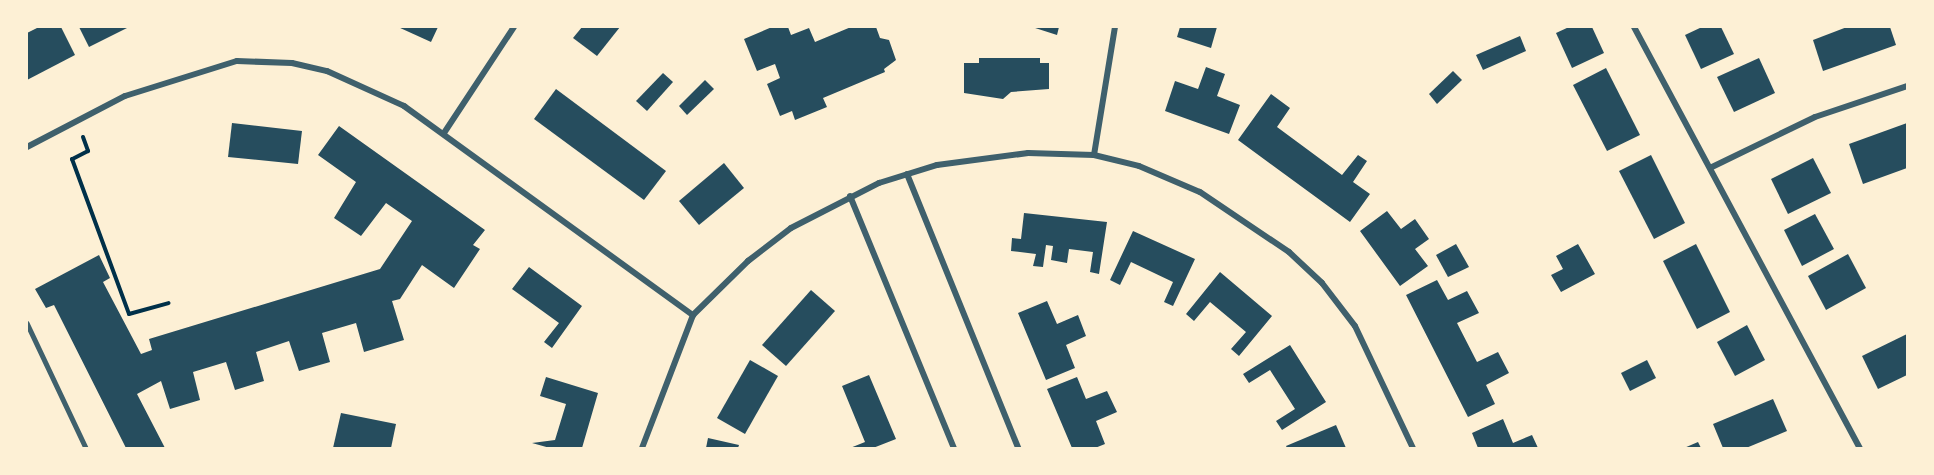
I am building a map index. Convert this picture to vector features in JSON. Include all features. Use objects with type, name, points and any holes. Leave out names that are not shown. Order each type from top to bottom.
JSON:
[{"type":"street","points":[[444,133],[514,27]]},
{"type":"street","points":[[1094,155],[1115,27]]},
{"type":"street","points":[[1634,27],[1712,166],[1860,448]]},
{"type":"street","points":[[27,147],[125,96],[237,61],[292,63],[350,78],[404,106],[693,315]]},
{"type":"street","points":[[1712,166],[1815,117],[1907,86]]},
{"type":"street","points":[[642,448],[693,315],[748,261],[791,228],[850,196],[907,174],[981,156],[1094,155],[1139,166],[1200,192],[1289,252],[1322,283],[1355,326],[1413,448]]},
{"type":"street","points":[[907,174],[1017,448]]},
{"type":"street","points":[[850,196],[954,448]]},
{"type":"lane","points":[[27,323],[86,448]]},
{"type":"path","points":[[76,121],[88,151],[72,159],[129,314],[169,303]]},
{"type":"building","points":[[39,27],[61,27],[75,55],[27,80],[27,33]]},
{"type":"building","points":[[79,27],[129,27],[89,47]]},
{"type":"building","points":[[398,27],[438,27],[431,42]]},
{"type":"building","points":[[582,27],[620,27],[597,56],[573,38]]},
{"type":"building","points":[[772,27],[788,27],[791,35],[809,28],[815,42],[851,27],[876,27],[880,38],[889,40],[896,60],[884,69],[885,72],[823,98],[827,107],[795,120],[792,111],[780,116],[767,84],[780,78],[775,64],[757,71],[744,39]]},
{"type":"building","points":[[1032,27],[1059,27],[1057,35]]},
{"type":"building","points":[[1180,27],[1217,27],[1211,48],[1177,37]]},
{"type":"building","points":[[1569,27],[1592,27],[1604,53],[1572,68],[1556,33]]},
{"type":"building","points":[[1702,27],[1721,27],[1734,54],[1701,69],[1685,35]]},
{"type":"building","points":[[1847,27],[1890,27],[1896,45],[1823,71],[1813,40]]},
{"type":"building","points":[[1520,36],[1526,51],[1483,70],[1476,55]]},
{"type":"building","points":[[979,58],[1040,58],[1040,63],[1049,63],[1049,89],[1011,92],[1003,99],[964,93],[964,63],[979,63]]},
{"type":"building","points":[[1759,58],[1775,93],[1734,112],[1717,77]]},
{"type":"building","points":[[1206,67],[1225,74],[1217,96],[1240,105],[1229,134],[1165,111],[1175,81],[1198,89]]},
{"type":"building","points":[[1606,68],[1640,135],[1607,151],[1573,85]]},
{"type":"building","points":[[1453,71],[1462,80],[1437,104],[1429,94]]},
{"type":"building","points":[[663,73],[673,82],[647,111],[636,101]]},
{"type":"building","points":[[705,80],[714,89],[687,115],[679,106]]},
{"type":"building","points":[[556,89],[666,171],[644,200],[534,119]]},
{"type":"building","points":[[1271,94],[1290,108],[1277,127],[1342,175],[1358,155],[1367,161],[1353,182],[1370,194],[1350,222],[1238,140]]},
{"type":"building","points":[[232,123],[302,131],[298,164],[228,157]]},
{"type":"building","points":[[1907,123],[1907,168],[1863,184],[1849,144]]},
{"type":"building","points":[[339,126],[485,230],[473,245],[480,249],[454,288],[422,265],[400,299],[392,301],[404,340],[364,352],[356,323],[322,333],[330,362],[299,371],[289,341],[256,352],[264,381],[235,390],[226,362],[193,372],[200,400],[170,409],[161,381],[137,394],[165,448],[126,448],[54,305],[46,308],[35,289],[99,255],[110,278],[103,282],[141,354],[152,350],[149,339],[380,269],[412,221],[386,203],[361,236],[334,218],[356,182],[318,155]]},
{"type":"building","points":[[1651,155],[1685,223],[1654,239],[1619,171]]},
{"type":"building","points":[[1813,158],[1831,193],[1788,214],[1771,179]]},
{"type":"building","points":[[724,163],[744,188],[699,225],[679,201]]},
{"type":"building","points":[[1387,211],[1401,229],[1415,219],[1429,239],[1415,249],[1428,266],[1400,286],[1360,231]]},
{"type":"building","points":[[1024,213],[1107,222],[1099,274],[1090,272],[1093,252],[1069,249],[1067,263],[1051,260],[1053,246],[1046,245],[1043,267],[1033,266],[1036,254],[1011,251],[1012,238],[1021,239]]},
{"type":"building","points":[[1815,214],[1834,249],[1802,266],[1784,230]]},
{"type":"building","points":[[1133,231],[1195,259],[1173,306],[1164,302],[1173,282],[1131,262],[1120,285],[1110,280]]},
{"type":"building","points":[[1456,244],[1469,267],[1448,277],[1436,255]]},
{"type":"building","points":[[1578,244],[1595,274],[1561,292],[1551,275],[1563,269],[1556,256]]},
{"type":"building","points":[[1696,244],[1730,312],[1697,329],[1663,261]]},
{"type":"building","points":[[1848,254],[1866,288],[1826,310],[1808,276]]},
{"type":"building","points":[[529,267],[582,306],[552,348],[544,342],[559,323],[512,289]]},
{"type":"building","points":[[1220,272],[1272,316],[1239,356],[1231,349],[1246,332],[1210,302],[1194,321],[1186,314]]},
{"type":"building","points":[[1437,280],[1448,300],[1467,291],[1479,313],[1457,323],[1477,362],[1498,352],[1509,373],[1486,385],[1495,404],[1468,417],[1406,295]]},
{"type":"building","points":[[811,290],[835,311],[786,366],[762,345]]},
{"type":"building","points":[[1047,301],[1057,324],[1078,315],[1086,336],[1066,345],[1075,368],[1046,380],[1018,313]]},
{"type":"building","points":[[1747,325],[1765,360],[1735,376],[1717,342]]},
{"type":"building","points":[[1907,334],[1907,375],[1878,389],[1862,356]]},
{"type":"building","points":[[1290,345],[1326,402],[1282,430],[1276,421],[1295,409],[1270,370],[1249,383],[1243,374]]},
{"type":"building","points":[[750,360],[778,376],[745,434],[717,418]]},
{"type":"building","points":[[1647,360],[1656,378],[1630,391],[1621,373]]},
{"type":"building","points":[[869,375],[896,439],[873,448],[850,448],[865,442],[842,386]]},
{"type":"building","points":[[546,377],[598,393],[582,448],[550,448],[532,443],[555,440],[566,404],[540,396]]},
{"type":"building","points":[[1077,377],[1086,399],[1107,391],[1117,412],[1096,421],[1105,444],[1095,448],[1072,448],[1047,389]]},
{"type":"building","points":[[1773,399],[1787,431],[1746,448],[1723,448],[1713,424]]},
{"type":"building","points":[[341,413],[396,424],[391,448],[333,448]]},
{"type":"building","points":[[1503,419],[1513,443],[1532,435],[1538,448],[1478,448],[1472,433]]},
{"type":"building","points":[[1336,425],[1346,448],[1287,448],[1286,446]]},
{"type":"building","points":[[708,438],[739,445],[738,448],[706,448]]},
{"type":"building","points":[[1698,442],[1701,448],[1684,448]]}]
